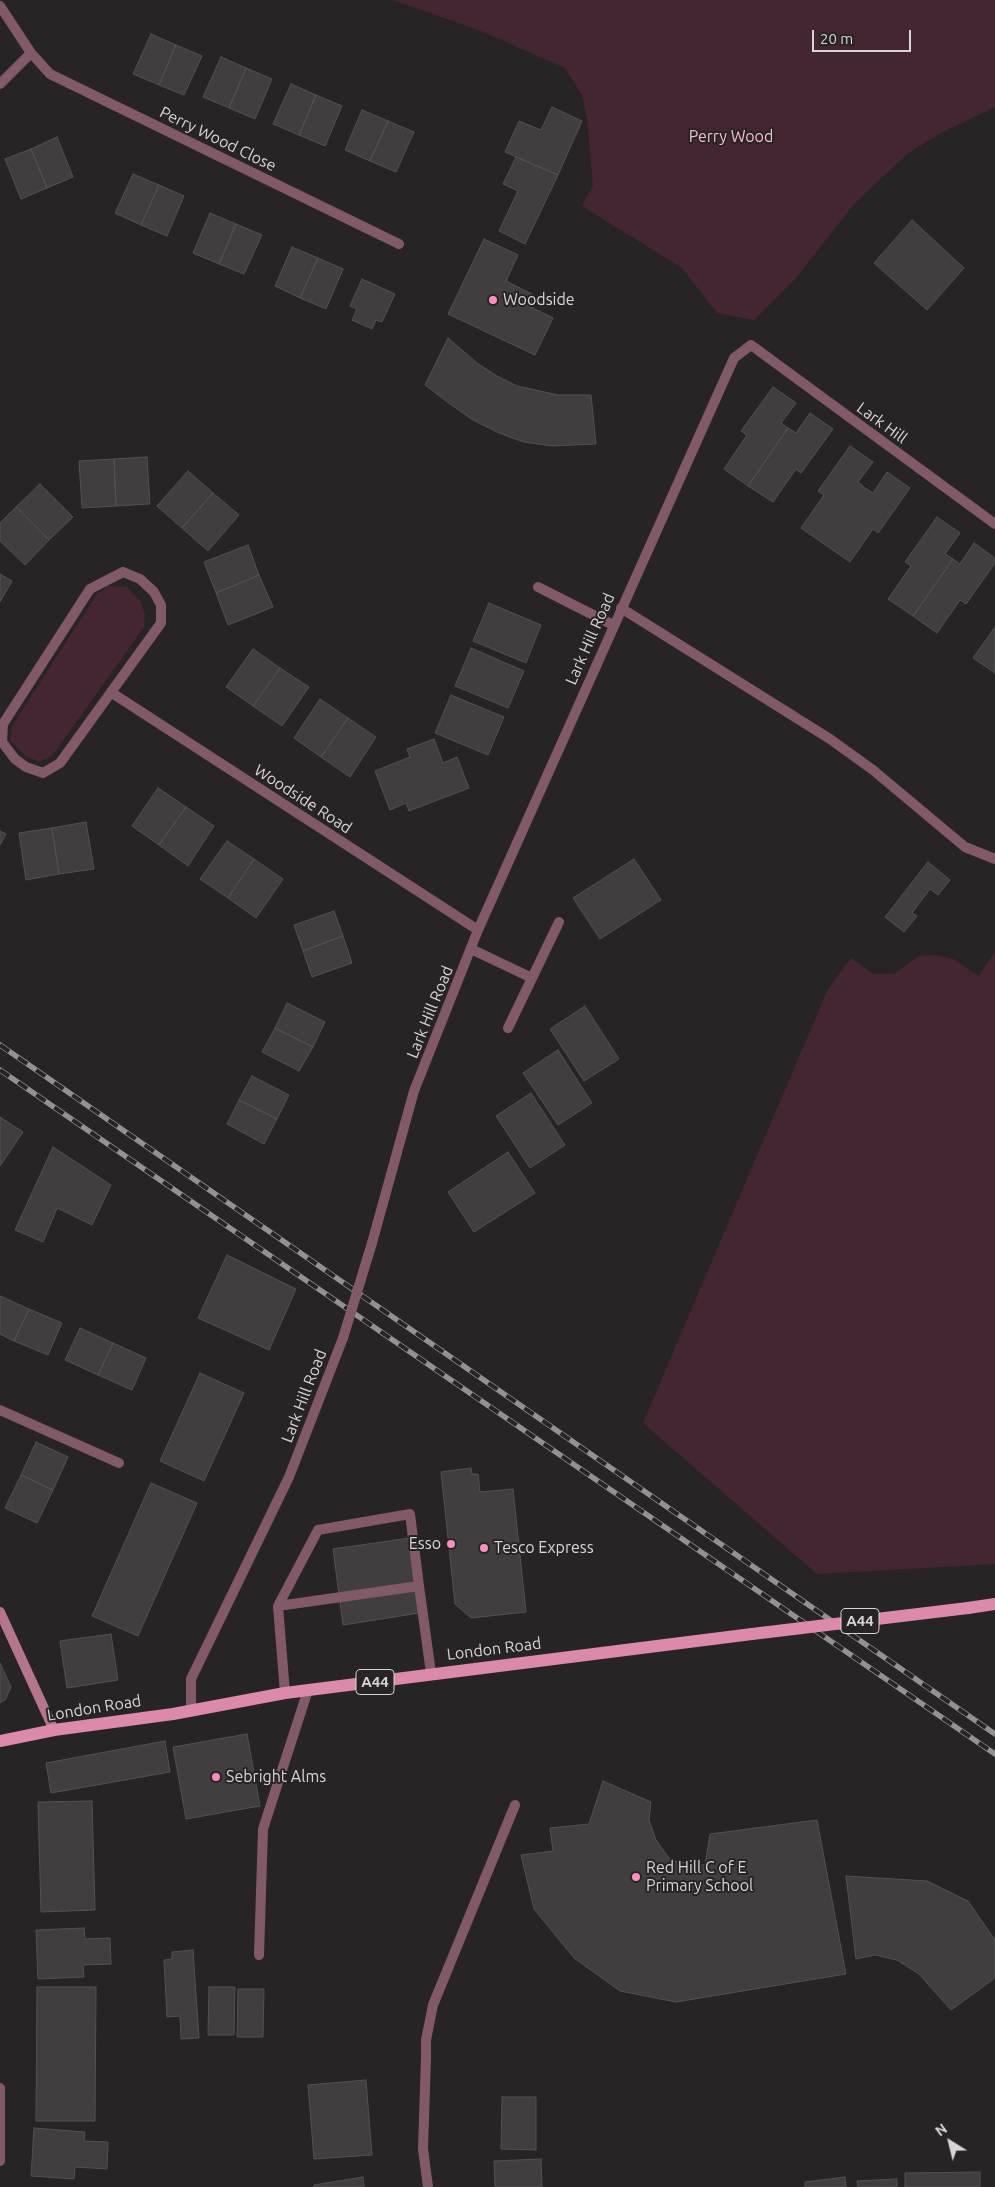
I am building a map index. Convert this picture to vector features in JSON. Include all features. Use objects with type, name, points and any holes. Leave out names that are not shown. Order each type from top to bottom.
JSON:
[{"type":"main road","name":"London Road","points":[[0,1741],[54,1730],[191,1710],[285,1693],[431,1673],[995,1604]]},
{"type":"main road","points":[[0,1612],[54,1730]]},
{"type":"street","name":"Perry Wood Close","points":[[0,6],[31,53],[50,74],[399,244]]},
{"type":"street","points":[[0,84],[31,53]]},
{"type":"street","name":"Lark Hill","points":[[751,345],[995,524]]},
{"type":"street","name":"Lark Hill Road","points":[[191,1710],[191,1679],[289,1477],[344,1338],[414,1091],[478,930],[734,358],[751,345]]},
{"type":"street","points":[[123,572],[140,579],[154,592],[160,605],[161,622],[112,693],[60,764],[43,773],[26,767],[15,759],[2,742],[3,724],[90,589],[123,572]]},
{"type":"street","points":[[538,587],[613,625]]},
{"type":"street","points":[[621,608],[830,740],[872,770],[965,847],[995,859]]},
{"type":"street","name":"Woodside Road","points":[[112,693],[478,930]]},
{"type":"street","points":[[508,1028],[559,922]]},
{"type":"street","points":[[471,949],[532,978]]},
{"type":"street","points":[[0,1410],[119,1462]]},
{"type":"street","points":[[285,1693],[278,1606],[318,1530],[410,1514],[431,1673]]},
{"type":"street","points":[[278,1606],[419,1586]]},
{"type":"street","points":[[259,1955],[263,1829],[308,1690]]},
{"type":"street","points":[[428,2187],[423,2149],[426,2040],[433,2006],[515,1806]]},
{"type":"street","points":[[0,2088],[0,2161]]},
{"type":"green space","name":"Perry Wood","points":[[393,0],[995,0],[995,107],[941,133],[907,154],[854,204],[796,278],[754,320],[717,313],[682,268],[582,206],[593,185],[587,119],[582,95],[565,68],[481,31]]},
{"type":"green space","points":[[108,586],[127,587],[140,601],[145,615],[144,627],[52,756],[39,762],[26,756],[10,741],[12,726],[97,594]]},
{"type":"green space","points":[[995,951],[995,1564],[817,1574],[643,1423],[828,989],[851,958],[873,974],[894,974],[919,956],[936,955],[953,959],[979,976]]},
{"type":"building","points":[[151,34],[176,45],[159,85],[133,74]]},
{"type":"building","points":[[176,45],[202,56],[184,95],[159,85]]},
{"type":"building","points":[[221,57],[246,68],[229,108],[203,97]]},
{"type":"building","points":[[246,68],[272,79],[255,119],[229,108]]},
{"type":"building","points":[[291,84],[316,95],[299,135],[273,124]]},
{"type":"building","points":[[316,95],[342,106],[325,146],[299,135]]},
{"type":"building","points":[[552,107],[582,121],[558,175],[505,152],[519,121],[541,130]]},
{"type":"building","points":[[362,110],[388,121],[370,161],[345,150]]},
{"type":"building","points":[[388,121],[414,132],[396,172],[370,161]]},
{"type":"building","points":[[57,137],[73,177],[47,188],[31,149]]},
{"type":"building","points":[[31,149],[47,188],[21,199],[5,159]]},
{"type":"building","points":[[516,157],[558,175],[525,244],[499,231],[518,191],[503,184]]},
{"type":"building","points":[[133,174],[159,185],[141,225],[115,213]]},
{"type":"building","points":[[159,185],[184,196],[167,236],[141,225]]},
{"type":"building","points":[[210,213],[236,224],[219,264],[193,253]]},
{"type":"building","points":[[912,220],[964,268],[927,310],[874,263]]},
{"type":"building","points":[[236,224],[262,235],[244,274],[219,264]]},
{"type":"building","name":"Woodside","points":[[484,239],[518,255],[506,281],[534,295],[529,306],[553,318],[535,355],[448,314]]},
{"type":"building","points":[[292,247],[318,258],[300,298],[275,286]]},
{"type":"building","points":[[318,258],[343,269],[326,309],[300,298]]},
{"type":"building","points":[[362,279],[395,294],[382,322],[376,320],[372,329],[352,320],[357,309],[350,306]]},
{"type":"building","points":[[448,338],[477,363],[517,386],[558,395],[591,395],[596,444],[552,446],[524,442],[499,433],[473,420],[450,404],[425,385]]},
{"type":"building","points":[[773,387],[796,403],[781,423],[788,428],[748,486],[724,469],[747,435],[741,431]]},
{"type":"building","points":[[810,413],[833,429],[801,473],[796,469],[773,502],[748,486],[788,428],[796,433]]},
{"type":"building","points":[[850,446],[873,462],[858,482],[865,488],[873,493],[887,472],[910,488],[878,533],[873,529],[850,562],[801,528],[824,495],[818,491]]},
{"type":"building","points":[[147,457],[150,504],[116,506],[114,459]]},
{"type":"building","points":[[114,459],[116,506],[82,508],[79,461]]},
{"type":"building","points":[[188,471],[213,493],[182,528],[157,506]]},
{"type":"building","points":[[40,484],[73,517],[49,540],[16,507]]},
{"type":"building","points":[[213,493],[239,515],[208,551],[182,528]]},
{"type":"building","points":[[16,507],[49,540],[25,565],[0,541],[0,523]]},
{"type":"building","points":[[937,517],[960,533],[945,554],[953,559],[913,616],[888,599],[911,566],[905,562]]},
{"type":"building","points":[[974,543],[995,558],[995,563],[966,604],[960,600],[937,633],[913,616],[953,559],[960,564]]},
{"type":"building","points":[[248,545],[259,575],[216,593],[204,562]]},
{"type":"building","points":[[0,574],[12,581],[0,602]]},
{"type":"building","points":[[259,575],[273,607],[228,625],[216,593]]},
{"type":"building","points":[[489,603],[541,625],[526,663],[473,641]]},
{"type":"building","points":[[995,627],[995,673],[973,658]]},
{"type":"building","points":[[471,648],[524,671],[508,708],[455,686]]},
{"type":"building","points":[[253,649],[280,668],[253,706],[226,687]]},
{"type":"building","points":[[280,668],[309,687],[282,726],[253,706]]},
{"type":"building","points":[[451,695],[504,717],[488,755],[435,733]]},
{"type":"building","points":[[320,699],[348,718],[321,757],[294,738]]},
{"type":"building","points":[[348,718],[376,737],[350,777],[321,757]]},
{"type":"building","points":[[434,739],[443,763],[457,757],[469,788],[409,811],[406,803],[390,810],[375,771],[410,757],[407,749]]},
{"type":"building","points":[[158,788],[186,807],[159,845],[132,826]]},
{"type":"building","points":[[186,807],[214,826],[188,866],[159,845]]},
{"type":"building","points":[[86,822],[94,869],[59,874],[52,828]]},
{"type":"building","points":[[52,828],[59,874],[26,880],[19,833]]},
{"type":"building","points":[[0,831],[6,834],[0,845]]},
{"type":"building","points":[[227,841],[254,859],[228,898],[200,879]]},
{"type":"building","points":[[254,859],[283,879],[256,918],[228,898]]},
{"type":"building","points":[[634,859],[661,900],[600,939],[573,898]]},
{"type":"building","points":[[928,862],[950,880],[938,895],[930,889],[912,913],[917,916],[904,932],[885,917]]},
{"type":"building","points":[[334,911],[343,936],[303,951],[294,925]]},
{"type":"building","points":[[343,936],[352,963],[312,977],[303,951]]},
{"type":"building","points":[[287,1003],[325,1022],[313,1047],[275,1028]]},
{"type":"building","points":[[585,1006],[619,1059],[584,1081],[550,1029]]},
{"type":"building","points":[[275,1028],[313,1047],[299,1071],[262,1052]]},
{"type":"building","points":[[558,1050],[592,1103],[558,1125],[523,1073]]},
{"type":"building","points":[[252,1076],[289,1095],[277,1119],[239,1100]]},
{"type":"building","points":[[531,1093],[565,1145],[530,1168],[496,1116]]},
{"type":"building","points":[[239,1100],[277,1119],[264,1144],[227,1124]]},
{"type":"building","points":[[0,1117],[23,1132],[0,1166]]},
{"type":"building","points":[[53,1147],[111,1185],[92,1225],[57,1208],[43,1242],[15,1230]]},
{"type":"building","points":[[508,1152],[535,1193],[474,1232],[448,1192]]},
{"type":"building","points":[[227,1255],[296,1289],[269,1350],[198,1318]]},
{"type":"building","points":[[0,1296],[29,1309],[14,1341],[0,1334]]},
{"type":"building","points":[[29,1309],[62,1323],[48,1355],[14,1341]]},
{"type":"building","points":[[80,1328],[113,1343],[98,1375],[65,1360]]},
{"type":"building","points":[[113,1343],[146,1358],[132,1390],[98,1375]]},
{"type":"building","points":[[200,1373],[244,1393],[204,1481],[160,1461]]},
{"type":"building","points":[[36,1442],[68,1457],[53,1490],[21,1475]]},
{"type":"building","name":"Tesco Express","points":[[471,1468],[472,1474],[478,1474],[480,1492],[513,1489],[526,1612],[471,1618],[455,1604],[441,1472]]},
{"type":"building","points":[[21,1475],[53,1490],[37,1523],[5,1508]]},
{"type":"building","points":[[151,1483],[197,1503],[138,1636],[92,1616]]},
{"type":"building","points":[[417,1537],[426,1612],[343,1625],[333,1549]]},
{"type":"building","points":[[111,1634],[118,1680],[67,1688],[60,1641]]},
{"type":"building","points":[[0,1663],[11,1687],[5,1700],[0,1703]]},
{"type":"building","name":"Sebright Alms","points":[[247,1734],[260,1806],[186,1819],[173,1747]]},
{"type":"building","points":[[165,1741],[170,1772],[51,1793],[46,1763]]},
{"type":"building","points":[[603,1781],[651,1802],[649,1820],[656,1840],[671,1861],[705,1865],[710,1834],[817,1820],[846,1974],[676,2002],[620,1991],[574,1958],[534,1909],[521,1855],[553,1851],[550,1828],[589,1824]]},
{"type":"building","points":[[92,1801],[95,1910],[41,1912],[38,1802]]},
{"type":"building","points":[[846,1876],[927,1881],[968,1901],[995,1940],[995,1978],[951,2010],[919,1974],[897,1960],[875,1955],[856,1959]]},
{"type":"building","points":[[84,1928],[85,1939],[110,1938],[111,1964],[83,1965],[84,1977],[38,1979],[36,1930]]},
{"type":"building","points":[[193,1950],[199,2038],[181,2039],[180,2016],[167,2017],[164,1960],[172,1959],[172,1952]]},
{"type":"building","points":[[37,1987],[96,1987],[95,2121],[36,2121]]},
{"type":"building","points":[[209,1987],[235,1987],[234,2035],[208,2035]]},
{"type":"building","points":[[238,1989],[264,1989],[263,2037],[237,2037]]},
{"type":"building","points":[[366,2080],[372,2155],[314,2159],[308,2085]]},
{"type":"building","points":[[502,2097],[536,2097],[536,2150],[501,2149]]},
{"type":"building","points":[[34,2128],[85,2132],[84,2141],[108,2142],[107,2169],[75,2167],[74,2179],[31,2176]]},
{"type":"building","points":[[541,2159],[542,2187],[495,2187],[494,2161]]},
{"type":"building","points":[[980,2172],[980,2187],[905,2187],[905,2173]]},
{"type":"building","points":[[363,2177],[364,2187],[314,2187],[314,2185]]},
{"type":"building","points":[[845,2177],[846,2187],[805,2187],[805,2182]]},
{"type":"building","points":[[897,2179],[897,2187],[858,2187],[857,2181]]},
{"type":"railway","points":[[0,1045],[995,1734]]},
{"type":"railway","points":[[0,1070],[995,1754]]},
{"type":"place","name":"Woodside","points":[[493,300]]},
{"type":"place","name":"Esso","points":[[451,1544]]},
{"type":"place","name":"Tesco Express","points":[[484,1548]]},
{"type":"place","name":"Sebright Alms","points":[[216,1777]]},
{"type":"place","name":"Red Hill C of E Primary School","points":[[636,1877]]}]
